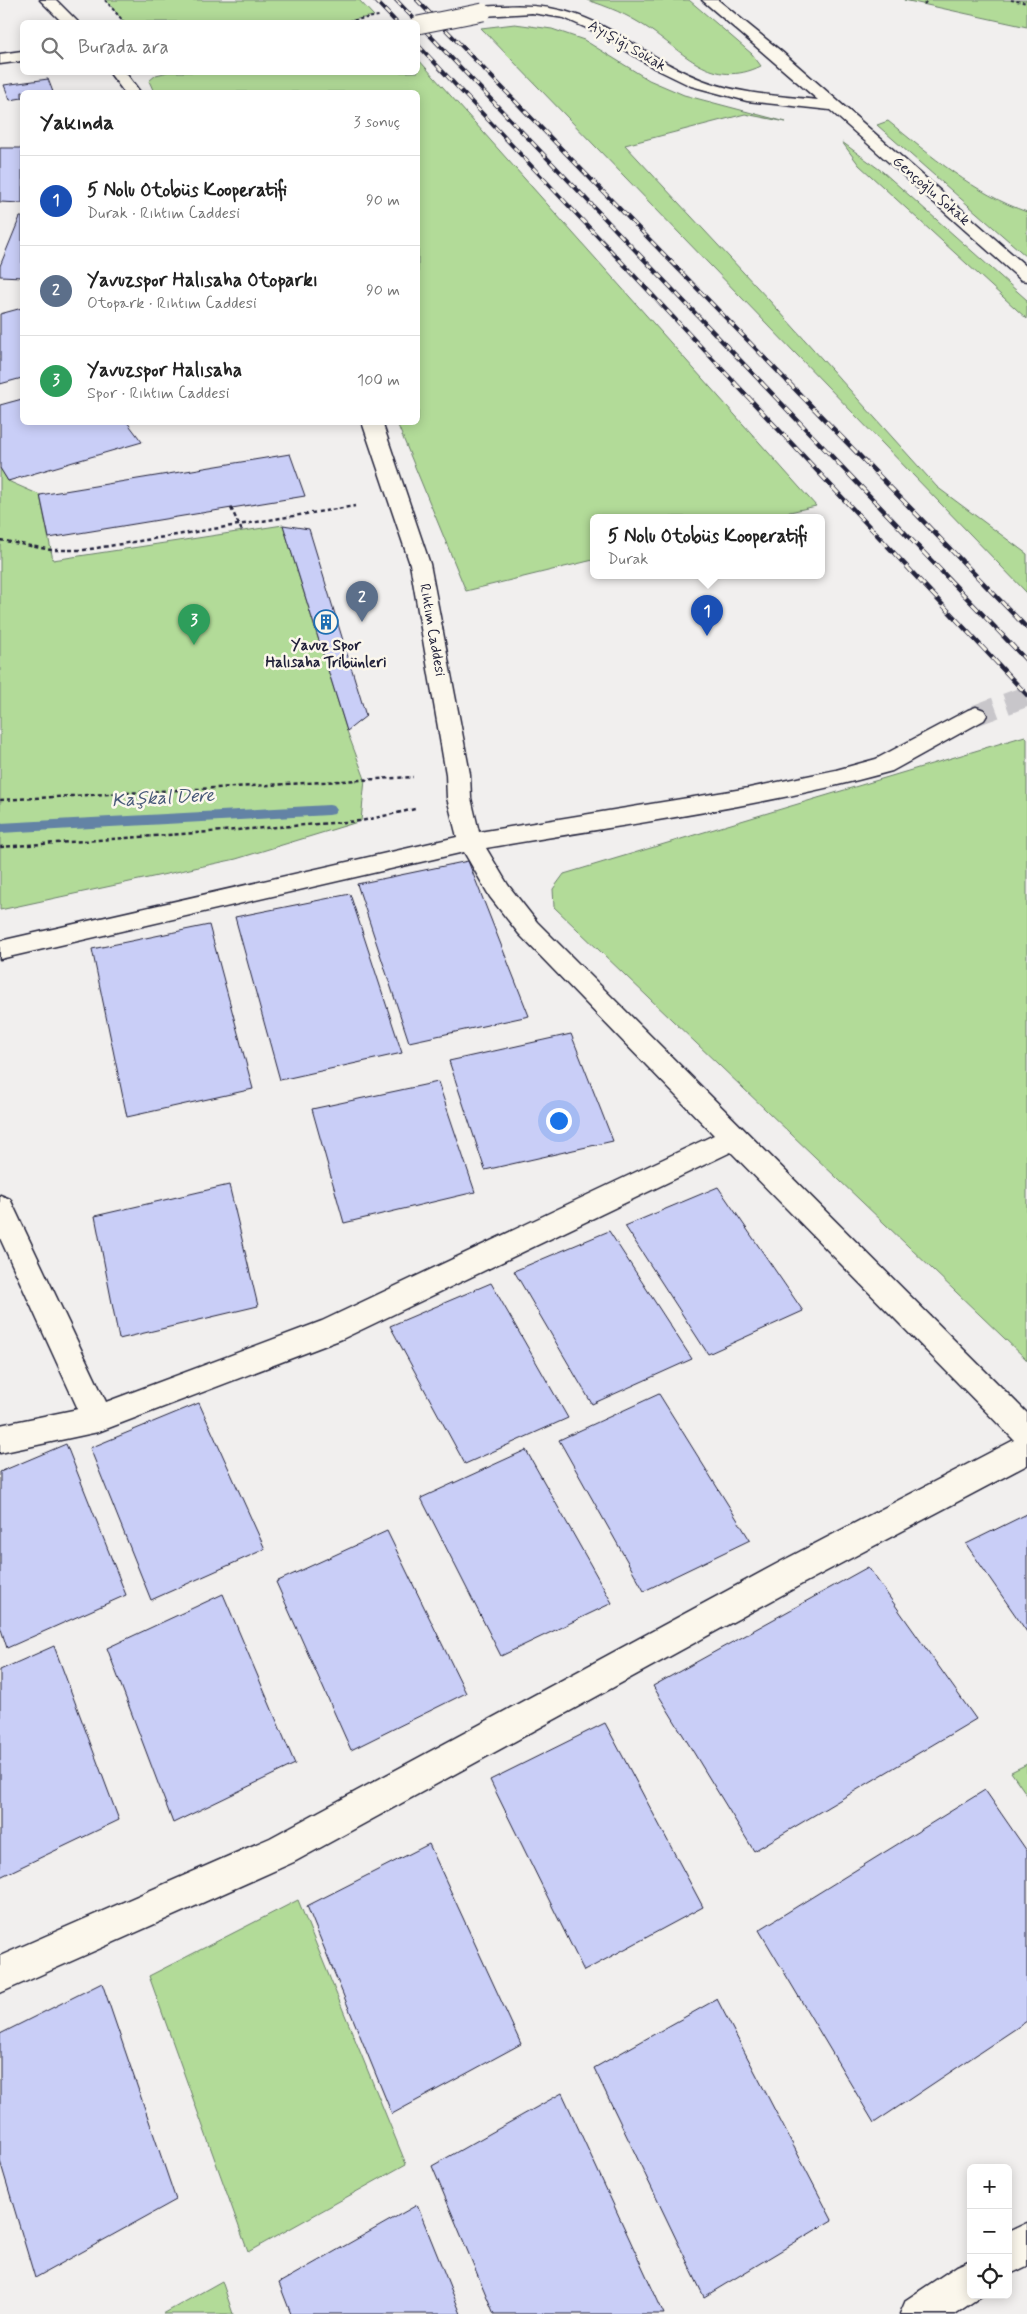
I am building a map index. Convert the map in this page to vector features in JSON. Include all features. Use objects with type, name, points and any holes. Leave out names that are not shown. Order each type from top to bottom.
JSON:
[{"type":"street","points":[[47,0],[68,20]]},
{"type":"street","points":[[67,0],[81,20]]},
{"type":"street","name":"Gençoğlu Sokak","points":[[709,0],[835,106],[1027,276]]},
{"type":"street","name":"Ayışığı Sokak","points":[[420,25],[483,12],[527,8],[569,15],[594,25],[661,67],[697,84],[764,99],[835,106]]},
{"type":"street","points":[[0,59],[20,56]]},
{"type":"street","points":[[118,75],[130,90]]},
{"type":"street","name":"Rıhtım Caddesi","points":[[373,425],[420,564],[458,774],[459,798],[470,842],[499,890],[528,928],[733,1138],[1027,1432]]},
{"type":"street","points":[[0,950],[470,842],[749,796],[836,778],[884,765],[976,715]]},
{"type":"street","points":[[0,1439],[98,1418],[332,1330],[733,1138]]},
{"type":"street","points":[[0,1207],[98,1418]]},
{"type":"street","points":[[0,1975],[282,1850],[793,1572],[1027,1449]]},
{"type":"street","points":[[1010,2254],[1027,2243]]},
{"type":"street","points":[[920,2314],[967,2283]]},
{"type":"path","points":[[105,0],[122,20]]},
{"type":"path","points":[[924,4],[928,0]]},
{"type":"path","points":[[1011,0],[1027,3]]},
{"type":"path","points":[[0,540],[51,550],[84,550],[398,499]]},
{"type":"path","points":[[230,508],[242,531]]},
{"type":"path","points":[[0,800],[458,774]]},
{"type":"path","points":[[0,847],[361,821],[459,798]]},
{"type":"green space","points":[[106,0],[359,0],[374,16],[352,20],[122,20]]},
{"type":"green space","points":[[587,0],[689,0],[752,54],[761,66],[744,72],[728,74],[713,71],[686,57],[646,27],[632,19],[610,8]]},
{"type":"green space","points":[[904,0],[1027,0],[1027,27]]},
{"type":"green space","points":[[515,24],[552,29],[584,40],[649,80],[684,95],[786,122],[745,114],[625,145],[769,300],[937,487],[1027,554],[1027,593],[481,28]]},
{"type":"green space","points":[[420,61],[816,506],[781,514],[590,514],[590,561],[466,591],[398,425],[420,425],[420,90],[153,90],[149,81],[156,75],[420,75]]},
{"type":"green space","points":[[888,121],[971,184],[989,195],[1027,212],[1027,257],[877,125]]},
{"type":"green space","points":[[842,142],[883,172],[1027,300],[1027,319],[859,165]]},
{"type":"green space","points":[[0,468],[8,481],[40,495],[53,560],[283,525],[347,731],[365,779],[361,821],[236,859],[0,910]]},
{"type":"green space","points":[[1025,736],[1027,738],[1027,1360],[554,907],[553,889],[564,874]]},
{"type":"green space","points":[[1027,1764],[1027,1795],[1011,1772]]},
{"type":"green space","points":[[298,1900],[406,2164],[248,2252],[149,1976]]},
{"type":"green space","points":[[222,2281],[233,2314],[163,2314]]},
{"type":"building","points":[[48,79],[52,90],[20,90],[20,98],[10,100],[4,85]]},
{"type":"building","points":[[0,148],[20,148],[20,203],[0,202]]},
{"type":"building","points":[[20,217],[20,277],[0,276],[0,266]]},
{"type":"building","points":[[20,309],[20,379],[0,384],[0,314]]},
{"type":"building","points":[[20,400],[20,425],[129,425],[142,442],[8,481],[0,468],[0,405]]},
{"type":"building","points":[[290,454],[305,496],[49,538],[40,495]]},
{"type":"building","name":"Yavuz Spor Halısaha Tribünleri","points":[[283,525],[309,529],[366,716],[347,731]]},
{"type":"building","points":[[468,861],[529,1016],[409,1042],[357,884]]},
{"type":"building","points":[[350,894],[402,1053],[280,1080],[235,917]]},
{"type":"building","points":[[209,925],[253,1089],[127,1117],[92,949]]},
{"type":"building","points":[[571,1034],[613,1141],[485,1170],[449,1061]]},
{"type":"building","points":[[438,1082],[475,1192],[344,1223],[312,1109]]},
{"type":"building","points":[[229,1185],[258,1306],[119,1339],[95,1216]]},
{"type":"building","points":[[718,1187],[803,1311],[708,1354],[625,1226]]},
{"type":"building","points":[[609,1231],[692,1359],[592,1404],[514,1271]]},
{"type":"building","points":[[491,1283],[568,1418],[465,1464],[390,1326]]},
{"type":"building","points":[[659,1394],[750,1540],[644,1591],[559,1440]]},
{"type":"building","points":[[199,1403],[265,1549],[151,1600],[90,1448]]},
{"type":"building","points":[[66,1444],[126,1595],[7,1648],[0,1626],[0,1472]]},
{"type":"building","points":[[526,1450],[612,1603],[501,1656],[421,1498]]},
{"type":"building","points":[[1027,1514],[1027,1632],[966,1544]]},
{"type":"building","points":[[387,1531],[466,1693],[351,1750],[276,1582]]},
{"type":"building","points":[[868,1567],[976,1719],[754,1851],[653,1686]]},
{"type":"building","points":[[223,1594],[295,1764],[173,1823],[107,1648]]},
{"type":"building","points":[[54,1646],[119,1820],[0,1877],[0,1670]]},
{"type":"building","points":[[605,1723],[703,1907],[584,1971],[490,1780]]},
{"type":"building","points":[[985,1790],[1027,1851],[1027,2021],[874,2123],[759,1930]]},
{"type":"building","points":[[429,1844],[521,2044],[392,2114],[307,1906]]},
{"type":"building","points":[[102,1983],[176,2200],[35,2278],[0,2161],[0,2034]]},
{"type":"building","points":[[717,1999],[832,2220],[704,2297],[594,2068]]},
{"type":"building","points":[[562,2093],[664,2314],[494,2314],[432,2166]]},
{"type":"building","points":[[417,2205],[461,2314],[291,2314],[279,2283]]},
{"type":"waterway","name":"Kaşkal Dere","points":[[0,828],[329,810]]},
{"type":"tunnel","points":[[976,715],[1027,696]]},
{"type":"railway","points":[[375,0],[394,20]]},
{"type":"railway","points":[[396,0],[415,20]]},
{"type":"railway","points":[[417,0],[789,383]]},
{"type":"railway","points":[[420,25],[762,383]]},
{"type":"railway","points":[[420,47],[735,383]]},
{"type":"railway","points":[[734,382],[1027,695]]},
{"type":"railway","points":[[761,382],[1027,661]]},
{"type":"railway","points":[[788,382],[1027,628]]},
{"type":"place","name":"Yavuz Spor Halısaha Tribünleri","points":[[326,622]]},
{"type":"place","name":"Yavuzspor Halısaha Otoparkı","points":[[362,622]]},
{"type":"place","name":"5 Nolu Otobüs Kooperatifi","points":[[707,636]]},
{"type":"place","name":"Yavuzspor Halısaha","points":[[194,645]]}]
